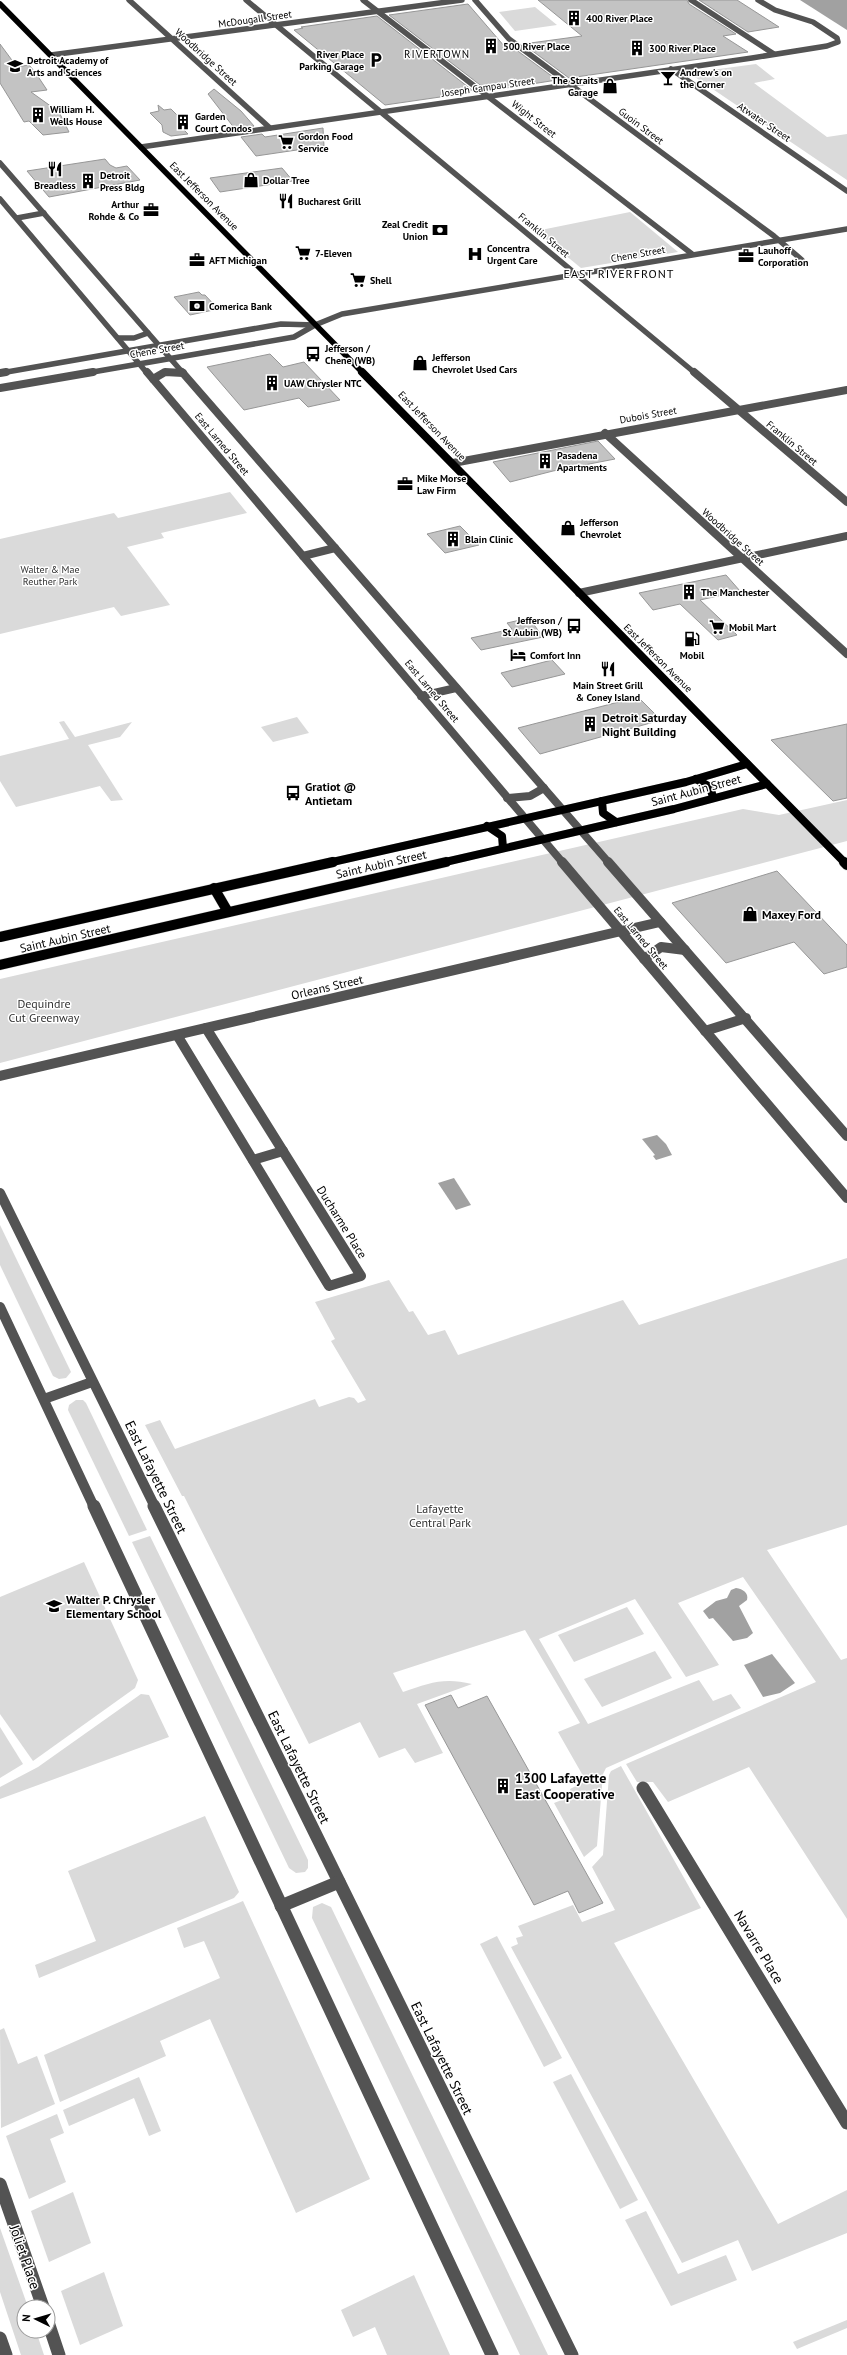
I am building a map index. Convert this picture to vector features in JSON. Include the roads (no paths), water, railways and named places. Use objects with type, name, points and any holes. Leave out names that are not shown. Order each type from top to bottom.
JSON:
[{"type":"main road","name":"East Jefferson Avenue","points":[[0,4],[847,865]]},
{"type":"main road","name":"Saint Aubin Street","points":[[0,937],[602,801],[696,779],[747,764]]},
{"type":"main road","points":[[696,779],[710,787],[713,797]]},
{"type":"main road","name":"Saint Aubin Street","points":[[0,965],[616,822],[767,784]]},
{"type":"main road","points":[[602,801],[603,813],[616,822]]},
{"type":"main road","points":[[487,826],[502,836],[503,848]]},
{"type":"main road","points":[[214,888],[228,912]]},
{"type":"street","name":"Woodbridge Street","points":[[129,0],[270,128]]},
{"type":"street","name":"Franklin Street","points":[[246,0],[847,502]]},
{"type":"street","name":"Wight Street","points":[[363,0],[692,254]]},
{"type":"street","name":"McDougall Street","points":[[51,55],[462,0]]},
{"type":"street","name":"Guoin Street","points":[[475,0],[509,39],[779,240],[802,260]]},
{"type":"street","points":[[691,0],[774,54]]},
{"type":"street","name":"Joseph Campau Street","points":[[140,147],[774,54],[837,43],[837,38],[813,22],[775,10],[758,0]]},
{"type":"street","name":"Atwater Street","points":[[671,69],[847,191]]},
{"type":"street","name":"East Larned Street","points":[[0,163],[660,922],[746,1018],[847,1136]]},
{"type":"street","name":"East Larned Street","points":[[0,198],[847,1198]]},
{"type":"street","points":[[16,218],[44,213]]},
{"type":"street","name":"Chene Street","points":[[0,388],[296,336],[315,325],[342,314],[847,229]]},
{"type":"street","name":"Chene Street","points":[[0,373],[281,324],[315,325]]},
{"type":"street","points":[[264,327],[278,332],[278,336],[273,340]]},
{"type":"street","points":[[118,338],[134,338],[148,333]]},
{"type":"street","points":[[196,339],[191,343],[190,347],[204,352]]},
{"type":"street","points":[[97,356],[109,360],[104,369]]},
{"type":"street","points":[[153,379],[165,372],[183,373]]},
{"type":"street","name":"Dubois Street","points":[[453,463],[605,433],[847,390]]},
{"type":"street","name":"Woodbridge Street","points":[[605,433],[847,654]]},
{"type":"street","points":[[579,593],[847,536]]},
{"type":"street","points":[[303,556],[335,548]]},
{"type":"street","points":[[421,696],[456,688]]},
{"type":"street","points":[[507,798],[530,796],[544,788]]},
{"type":"street","name":"Orleans Street","points":[[0,1076],[619,930],[660,922]]},
{"type":"street","points":[[644,959],[661,947],[685,950]]},
{"type":"street","points":[[705,1031],[746,1018]]},
{"type":"street","name":"Ducharme Place","points":[[177,1035],[329,1286],[360,1276],[206,1028]]},
{"type":"street","points":[[253,1160],[283,1151]]},
{"type":"street","name":"East Lafayette Street","points":[[0,1193],[572,2355]]},
{"type":"street","points":[[0,1307],[492,2355]]},
{"type":"street","points":[[44,1399],[92,1382]]},
{"type":"street","name":"Navarre Place","points":[[643,1788],[847,2122]]},
{"type":"street","points":[[281,1906],[339,1882]]},
{"type":"street","name":"Joliet Place","points":[[0,2184],[3,2205],[40,2299]]},
{"type":"street","points":[[0,2338],[6,2355]]},
{"type":"street","points":[[54,2339],[59,2355]]},
{"type":"place","name":"400 River Place","points":[[574,18]]},
{"type":"place","name":"500 River Place","points":[[491,46]]},
{"type":"place","name":"300 River Place","points":[[637,48]]},
{"type":"place","name":"River Place Parking Garage","points":[[376,60]]},
{"type":"place","name":"Detroit Academy of Arts and Sciences","points":[[15,66]]},
{"type":"place","name":"Andrew's on the Corner","points":[[668,78]]},
{"type":"place","name":"The Straits Garage","points":[[610,86]]},
{"type":"place","name":"William H. Wells House","points":[[38,115]]},
{"type":"place","name":"Garden Court Condos","points":[[183,122]]},
{"type":"place","name":"Gordon Food Service","points":[[286,142]]},
{"type":"place","name":"Breadless","points":[[55,169]]},
{"type":"place","name":"Dollar Tree","points":[[251,180]]},
{"type":"place","name":"Detroit Press Bldg","points":[[88,181]]},
{"type":"place","name":"Bucharest Grill","points":[[286,201]]},
{"type":"place","name":"Arthur Rohde & Co","points":[[151,210]]},
{"type":"place","name":"Zeal Credit Union","points":[[440,230]]},
{"type":"place","name":"7-Eleven","points":[[303,253]]},
{"type":"place","name":"Concentra Urgent Care","points":[[475,254]]},
{"type":"place","name":"Lauhoff Corporation","points":[[746,256]]},
{"type":"place","name":"AFT Michigan","points":[[197,260]]},
{"type":"place","name":"Shell","points":[[358,280]]},
{"type":"place","name":"Comerica Bank","points":[[197,306]]},
{"type":"place","name":"Jefferson / Chene (WB)","points":[[313,354]]},
{"type":"place","name":"Jefferson Chevrolet Used Cars","points":[[420,363]]},
{"type":"place","name":"UAW Chrysler NTC","points":[[272,383]]},
{"type":"place","name":"Pasadena Apartments","points":[[545,461]]},
{"type":"place","name":"Mike Morse Law Firm","points":[[405,484]]},
{"type":"place","name":"Jefferson Chevrolet","points":[[568,528]]},
{"type":"place","name":"Blain Clinic","points":[[453,539]]},
{"type":"place","name":"The Manchester","points":[[689,592]]},
{"type":"place","name":"Jefferson / St Aubin (WB)","points":[[574,626]]},
{"type":"place","name":"Mobil Mart","points":[[717,627]]},
{"type":"place","name":"Mobil","points":[[692,639]]},
{"type":"place","name":"Comfort Inn","points":[[518,655]]},
{"type":"place","name":"Main Street Grill & Coney Island","points":[[608,669]]},
{"type":"place","name":"Detroit Saturday Night Building","points":[[590,724]]},
{"type":"place","name":"Gratiot @ Antietam","points":[[293,793]]},
{"type":"place","name":"Maxey Ford","points":[[750,914]]},
{"type":"place","name":"Walter P. Chrysler Elementary School","points":[[54,1606]]},
{"type":"place","name":"1300 Lafayette East Cooperative","points":[[503,1786]]},
{"type":"district","name":"RIVERTOWN","points":[[437,54]]},
{"type":"district","name":"EAST RIVERFRONT","points":[[619,273]]},
{"type":"park label","name":"Walter & Mae Reuther Park","points":[[50,574]]},
{"type":"park label","name":"Dequindre Cut Greenway","points":[[44,1010]]},
{"type":"park label","name":"Lafayette Central Park","points":[[440,1515]]}]
